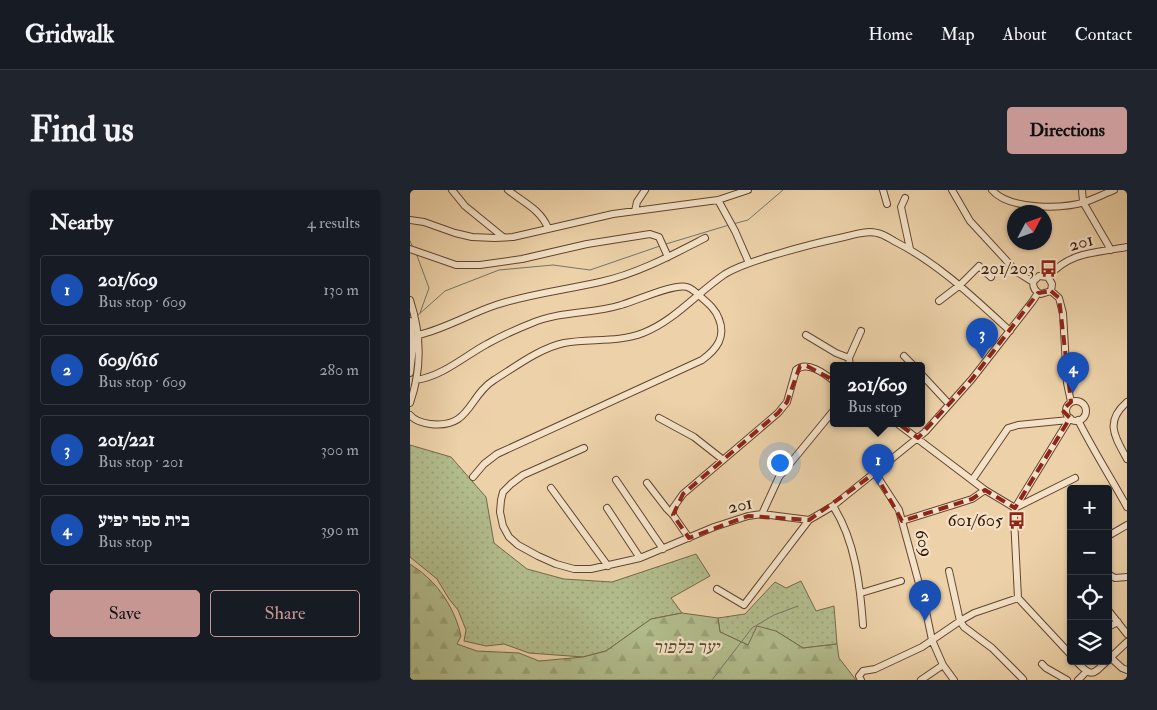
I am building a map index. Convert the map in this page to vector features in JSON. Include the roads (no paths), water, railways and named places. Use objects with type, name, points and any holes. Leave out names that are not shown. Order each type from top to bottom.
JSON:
[{"type":"street","points":[[452,190],[465,206],[503,237]]},
{"type":"street","points":[[508,190],[542,215],[548,228]]},
{"type":"street","points":[[636,211],[637,202],[645,190]]},
{"type":"street","points":[[410,220],[424,222],[472,237],[503,237],[614,214],[718,200],[748,190]]},
{"type":"street","points":[[883,190],[887,204]]},
{"type":"street","points":[[952,190],[970,221],[1017,272],[1034,282]]},
{"type":"street","points":[[992,190],[996,195],[1004,198],[1043,207],[1084,202],[1114,190]]},
{"type":"street","points":[[1082,190],[1084,202],[1111,250]]},
{"type":"street","points":[[905,198],[901,207],[910,249]]},
{"type":"street","points":[[718,200],[735,231],[749,263]]},
{"type":"street","points":[[410,416],[414,420],[427,424],[437,425],[454,421],[467,413],[480,394],[492,382],[552,347],[564,343],[626,338],[643,333],[671,317],[726,274],[749,263],[814,243],[866,232],[878,233],[910,249],[960,285],[1010,331]]},
{"type":"street","points":[[410,249],[456,265],[480,265],[522,259],[587,244],[650,234],[659,237],[668,257]]},
{"type":"street","points":[[416,332],[430,332],[497,304],[537,294],[601,282],[668,257],[705,238]]},
{"type":"street","name":"201","points":[[1048,277],[1071,258],[1082,254],[1127,247]]},
{"type":"street","points":[[939,302],[979,266],[991,277]]},
{"type":"street","points":[[1039,276],[1048,277],[1052,284],[1050,291],[1045,294],[1038,293],[1034,287],[1034,282],[1039,276]]},
{"type":"street","points":[[416,380],[428,378],[444,371],[487,344],[533,322],[552,316],[593,311],[621,305],[675,288],[686,286],[712,307],[718,316],[722,334],[719,344],[702,360],[489,458],[473,477]]},
{"type":"street","points":[[1050,291],[1059,298],[1064,313],[1067,383],[1071,402],[1066,410],[1069,419],[1015,508],[1014,518],[1018,598],[1067,651]]},
{"type":"street","points":[[716,590],[744,605],[809,520],[832,506],[918,438],[972,379],[1038,293]]},
{"type":"street","points":[[410,403],[416,380],[419,355],[411,302]]},
{"type":"street","points":[[410,321],[416,332],[410,373]]},
{"type":"street","points":[[850,362],[849,358],[862,331]]},
{"type":"street","points":[[806,335],[836,354],[849,358]]},
{"type":"street","points":[[904,356],[910,362]]},
{"type":"street","points":[[673,515],[674,508],[683,494],[778,413],[786,402],[796,370],[800,366],[807,366],[830,378]]},
{"type":"street","points":[[925,378],[949,404]]},
{"type":"street","points":[[973,479],[1008,428],[1018,425],[1069,419],[1078,420],[1085,415],[1086,409],[1080,402],[1071,402]]},
{"type":"street","points":[[1127,402],[1115,416],[1113,433],[1127,459]]},
{"type":"street","points":[[762,514],[778,477],[830,415]]},
{"type":"street","points":[[659,418],[694,437],[722,460]]},
{"type":"street","points":[[1078,420],[1089,443],[1105,467],[1127,507]]},
{"type":"street","points":[[902,427],[985,490],[1015,508]]},
{"type":"street","name":"201","points":[[584,448],[523,475],[503,492],[500,512],[503,526],[509,537],[518,545],[556,564],[574,569],[592,569],[640,558],[714,527],[748,516],[762,514],[809,520]]},
{"type":"street","name":"609","points":[[875,473],[892,499],[902,521],[924,602],[932,640],[943,665],[954,680]]},
{"type":"street","points":[[1015,508],[1075,478]]},
{"type":"street","points":[[616,480],[663,549]]},
{"type":"street","points":[[647,483],[689,538]]},
{"type":"street","points":[[551,488],[608,566]]},
{"type":"street","points":[[902,521],[972,499],[985,490]]},
{"type":"street","points":[[832,506],[845,527],[857,572],[861,593],[863,625]]},
{"type":"street","points":[[606,508],[640,558]]},
{"type":"street","points":[[1112,534],[1127,525]]},
{"type":"street","points":[[949,571],[960,620],[964,628],[992,648],[1023,679]]},
{"type":"street","points":[[1112,577],[1127,577]]},
{"type":"street","points":[[861,593],[901,581]]},
{"type":"street","points":[[861,680],[859,676],[863,671],[875,669],[922,647],[960,620],[974,613],[1018,598]]},
{"type":"street","points":[[1112,615],[1127,634]]},
{"type":"street","points":[[1112,625],[1118,622]]},
{"type":"street","points":[[1112,657],[1127,642]]},
{"type":"street","points":[[1112,662],[1127,670]]},
{"type":"street","points":[[1042,664],[1067,680]]},
{"type":"street","points":[[921,680],[943,665]]},
{"type":"street","points":[[1080,665],[1086,672],[1091,674],[1095,673],[1104,665]]},
{"type":"street","points":[[1078,680],[1086,672]]},
{"type":"waterway","points":[[733,224],[748,220],[783,190]]},
{"type":"waterway","points":[[666,244],[729,225]]},
{"type":"waterway","points":[[410,241],[413,248]]},
{"type":"waterway","points":[[417,316],[445,291],[499,270],[553,265],[590,270],[660,246]]},
{"type":"waterway","points":[[416,253],[429,288],[420,313]]},
{"type":"waterway","points":[[712,680],[752,628],[774,615],[798,606]]},
{"type":"place","name":"201/203","points":[[1049,268]]},
{"type":"place","name":"201/221","points":[[982,359]]},
{"type":"place","name":"בית ספר יפיע","points":[[1073,393]]},
{"type":"place","name":"201/609","points":[[878,485]]},
{"type":"place","name":"601/605","points":[[1017,520]]},
{"type":"place","name":"609/616","points":[[925,621]]},
{"type":"park label","name":"יער בלפור","points":[[686,647]]}]
